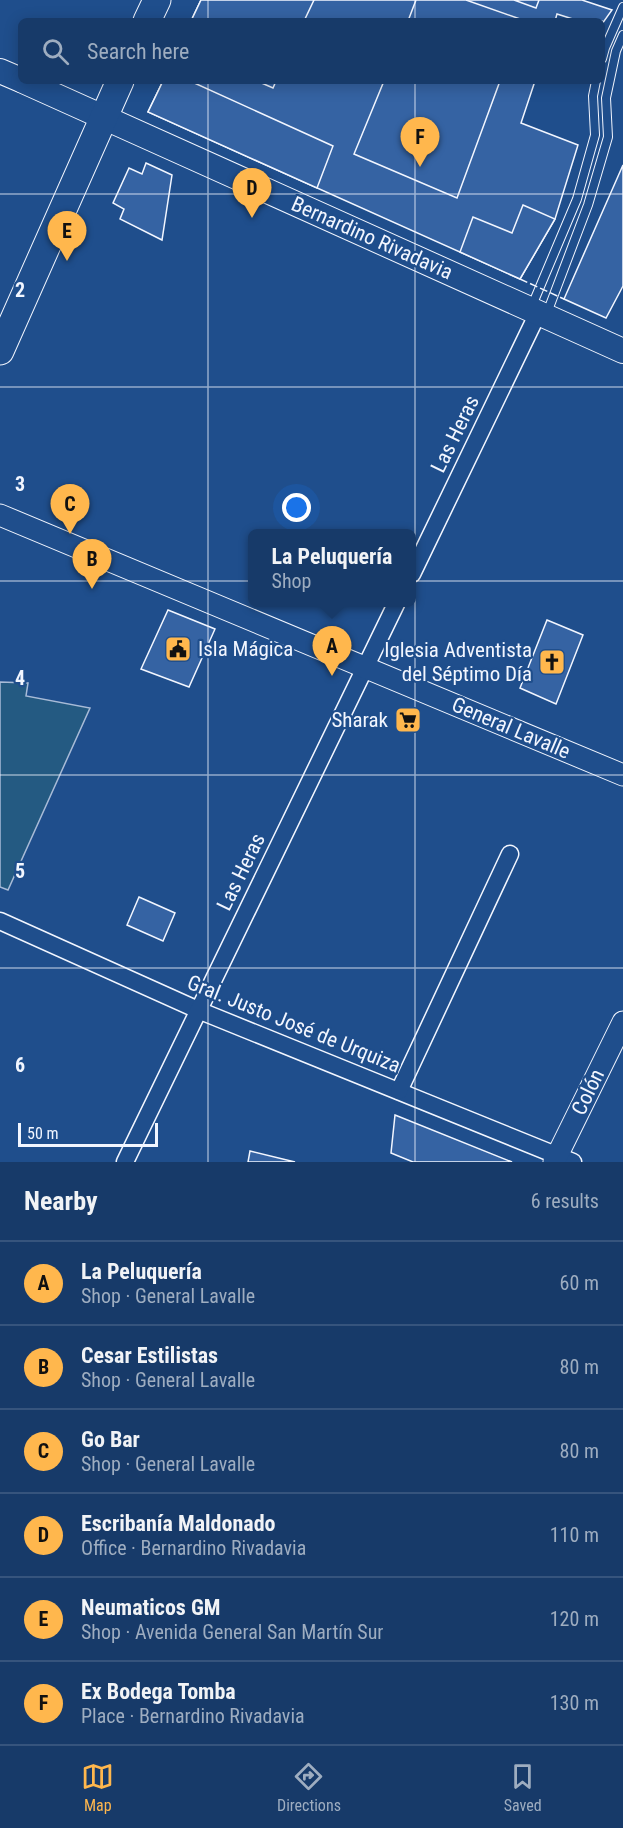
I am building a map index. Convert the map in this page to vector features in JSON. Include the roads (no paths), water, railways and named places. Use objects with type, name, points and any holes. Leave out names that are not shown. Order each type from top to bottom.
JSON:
[{"type":"main road","points":[[148,18],[157,0]]},
{"type":"main road","name":"Bernardino Rivadavia","points":[[0,71],[18,79]]},
{"type":"main road","name":"Bernardino Rivadavia","points":[[29,84],[623,351]]},
{"type":"main road","points":[[0,351],[119,84]]},
{"type":"street","name":"Las Heras","points":[[416,564],[538,313]]},
{"type":"street","name":"General Lavalle","points":[[0,515],[623,775]]},
{"type":"street","name":"Las Heras","points":[[125,1162],[395,607]]},
{"type":"street","points":[[399,1091],[510,854]]},
{"type":"street","name":"Gral. Justo José de Urquiza","points":[[0,921],[198,1010],[399,1091],[561,1160]]},
{"type":"street","name":"Colón","points":[[561,1160],[623,1022]]},
{"type":"lane","points":[[605,48],[623,7]]},
{"type":"lane","points":[[538,313],[588,205],[608,137],[606,98],[616,51],[623,35]]},
{"type":"lane","points":[[538,313],[577,199],[595,135],[593,96],[595,84]]},
{"type":"place","name":"Ex Bodega Tomba","points":[[420,167]]},
{"type":"place","name":"Escribanía Maldonado","points":[[252,218]]},
{"type":"place","name":"Neumaticos GM","points":[[67,261]]},
{"type":"place","name":"Go Bar","points":[[70,534]]},
{"type":"place","name":"Cesar Estilistas","points":[[92,589]]},
{"type":"place","name":"Isla Mágica","points":[[178,649]]},
{"type":"place","name":"Iglesia Adventista del Séptimo Día","points":[[552,662]]},
{"type":"place","name":"La Peluquería","points":[[332,676]]},
{"type":"place","name":"Sharak","points":[[408,720]]}]
